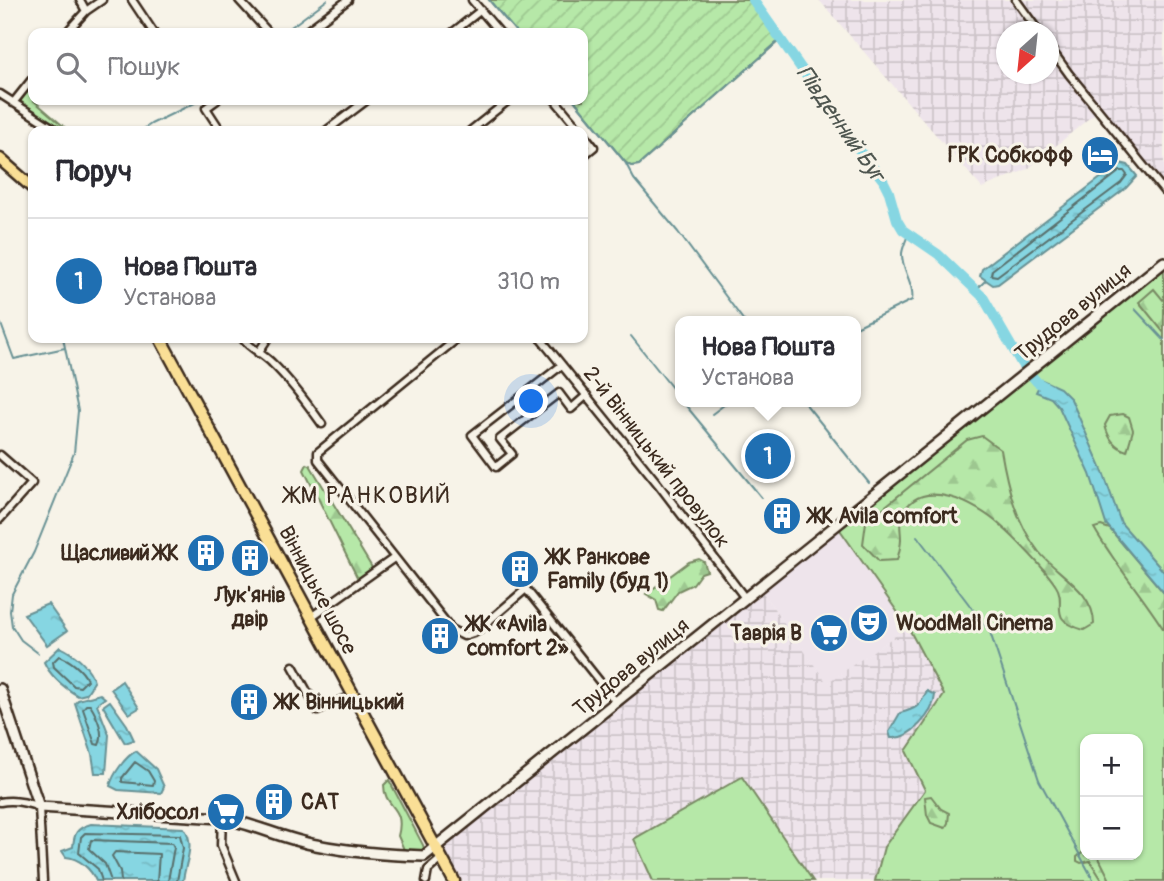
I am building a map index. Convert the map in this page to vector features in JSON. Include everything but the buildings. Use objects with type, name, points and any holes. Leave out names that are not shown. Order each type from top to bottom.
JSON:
[{"type":"main road","points":[[0,159],[28,184]]},
{"type":"main road","name":"Трудова вулиця","points":[[39,807],[222,818],[247,823],[315,845],[424,856],[1164,262]]},
{"type":"main road","name":"Вінницьке шосе","points":[[163,343],[454,881]]},
{"type":"main road","points":[[0,689],[3,706],[39,807]]},
{"type":"street","points":[[80,0],[86,11]]},
{"type":"street","points":[[71,28],[86,11],[102,0]]},
{"type":"street","points":[[132,0],[150,28]]},
{"type":"street","points":[[240,0],[265,28]]},
{"type":"street","points":[[311,28],[348,0]]},
{"type":"street","points":[[472,0],[496,28]]},
{"type":"street","points":[[1016,0],[1031,21]]},
{"type":"street","points":[[458,28],[481,10]]},
{"type":"street","points":[[1059,60],[1164,191]]},
{"type":"street","points":[[13,103],[28,84]]},
{"type":"street","points":[[0,94],[50,126]]},
{"type":"street","points":[[210,105],[206,108],[218,126]]},
{"type":"street","points":[[333,126],[360,105]]},
{"type":"street","points":[[476,126],[503,105]]},
{"type":"street","points":[[559,105],[577,126]]},
{"type":"street","points":[[246,343],[271,362],[296,388],[323,424]]},
{"type":"street","points":[[258,353],[265,343]]},
{"type":"street","points":[[452,343],[318,452],[316,457],[452,631],[464,636],[476,632],[526,589],[615,702]]},
{"type":"street","name":"2-й Вінницький провулок","points":[[544,343],[745,598]]},
{"type":"street","points":[[562,365],[472,435],[496,467],[512,454],[500,439],[559,393],[571,409],[587,395]]},
{"type":"street","points":[[0,455],[32,483],[0,519]]},
{"type":"street","points":[[312,617],[394,558]]},
{"type":"street","points":[[293,666],[318,711],[321,709]]},
{"type":"street","points":[[330,704],[354,696]]},
{"type":"street","points":[[0,802],[24,802],[39,807],[43,881]]},
{"type":"street","points":[[222,818],[223,855],[236,881]]},
{"type":"street","points":[[426,881],[428,870],[442,858]]},
{"type":"shaded area","points":[[819,0],[1010,0],[1026,21],[996,21],[996,84],[1059,84],[1059,66],[1094,114],[1028,169],[982,188]]},
{"type":"shaded area","points":[[1164,0],[1164,179],[1158,184],[1059,58],[1059,21],[1032,21],[1018,2]]},
{"type":"shaded area","points":[[838,527],[908,627],[827,684],[760,589]]},
{"type":"shaded area","points":[[760,589],[827,683],[908,627],[944,696],[906,751],[925,790],[884,847],[875,881],[813,881],[742,777],[635,838],[653,881],[457,881],[439,847]]},
{"type":"green space","points":[[489,0],[753,0],[781,39],[639,165],[631,166],[578,105],[588,105],[588,28],[513,28]]},
{"type":"green space","points":[[28,90],[28,105],[39,105],[63,126],[54,126],[21,106],[20,99]]},
{"type":"green space","points":[[1164,265],[1164,881],[875,881],[884,847],[925,790],[906,751],[944,695],[908,627],[838,527]]},
{"type":"green space","points":[[1154,289],[1164,301],[1164,333],[1139,302]]},
{"type":"green space","points":[[1123,414],[1129,417],[1133,430],[1127,451],[1112,441],[1105,425],[1110,416]]},
{"type":"green space","points":[[982,436],[1001,450],[1014,503],[1031,541],[1088,602],[1094,624],[1084,630],[1072,626],[1061,616],[1056,586],[1030,554],[991,517],[964,502],[934,495],[921,497],[909,504],[900,519],[901,542],[897,560],[879,561],[863,544],[866,522],[967,440]]},
{"type":"green space","points":[[307,464],[371,566],[372,569],[358,579],[304,470]]},
{"type":"green space","points":[[1101,526],[1110,529],[1164,593],[1164,630],[1094,528]]},
{"type":"green space","points":[[699,559],[704,562],[707,571],[701,573],[693,584],[678,591],[663,611],[659,610],[656,600],[646,594],[689,562]]},
{"type":"green space","points":[[742,777],[813,881],[653,881],[634,839]]},
{"type":"green space","points":[[389,780],[425,852],[405,852],[398,836],[399,818],[385,793],[384,785]]},
{"type":"green space","points":[[931,796],[941,809],[949,813],[945,828],[931,823],[927,815],[925,797]]},
{"type":"green space","points":[[1080,855],[1080,860],[1100,860],[1109,878],[1102,880],[1090,861],[1081,863],[1077,861]]},
{"type":"water","points":[[1120,163],[1128,165],[1137,176],[1126,188],[998,284],[993,285],[980,276],[982,269]]},
{"type":"water","points":[[1042,380],[1060,388],[1071,399],[1103,472],[1121,523],[1164,572],[1164,593],[1106,524],[1090,474],[1059,407],[1051,398],[1036,392]]},
{"type":"water","points":[[48,604],[67,631],[47,645],[24,614]]},
{"type":"water","points":[[60,647],[76,657],[92,676],[94,682],[86,694],[78,696],[73,693],[58,681],[44,662]]},
{"type":"water","points":[[122,681],[139,708],[129,714],[111,689]]},
{"type":"water","points":[[927,691],[935,695],[926,717],[906,735],[891,738],[889,732],[900,713],[917,706]]},
{"type":"water","points":[[100,694],[105,698],[97,704],[109,735],[106,773],[95,773],[92,754],[75,703]]},
{"type":"water","points":[[110,701],[134,740],[125,743],[103,706]]},
{"type":"water","points":[[136,751],[156,769],[164,787],[161,793],[118,790],[110,786],[120,766]]},
{"type":"water","points":[[91,824],[184,828],[189,840],[189,854],[183,881],[96,881],[84,865],[66,857],[62,851],[73,847],[77,832]]},
{"type":"waterway","points":[[290,28],[327,0]]},
{"type":"waterway","points":[[489,0],[513,28]]},
{"type":"waterway","name":"Південний Буг","points":[[753,0],[883,180],[903,230],[938,254],[983,297],[1021,363],[1037,382],[1049,389]]},
{"type":"waterway","points":[[626,163],[631,166],[639,165],[781,39]]},
{"type":"waterway","points":[[148,126],[191,105]]},
{"type":"waterway","points":[[578,105],[625,162],[634,179],[678,232],[740,316]]},
{"type":"waterway","points":[[861,325],[912,300],[912,289],[902,259],[908,235]]},
{"type":"waterway","points":[[976,290],[985,281]]},
{"type":"waterway","points":[[1135,309],[1164,340]]},
{"type":"waterway","points":[[1,324],[14,359],[65,348]]},
{"type":"waterway","points":[[631,336],[675,392]]},
{"type":"waterway","points":[[38,653],[21,640],[12,626],[10,611],[12,594],[34,552],[74,453],[78,411],[64,343]]},
{"type":"waterway","points":[[687,407],[761,497]]},
{"type":"waterway","points":[[712,414],[721,407]]},
{"type":"waterway","points":[[808,407],[869,483]]},
{"type":"waterway","points":[[917,536],[990,632],[1039,780],[1094,881]]},
{"type":"place","name":"ГРК Собкофф","points":[[1100,155]]},
{"type":"place","name":"Нова Пошта","points":[[768,456]]},
{"type":"place","name":"ЖК Avila comfort","points":[[782,516]]},
{"type":"place","name":"Щасливий ЖК","points":[[206,553]]},
{"type":"place","name":"Лук'янів двір","points":[[250,558]]},
{"type":"place","name":"ЖК Ранкове Family (буд 1)","points":[[520,569]]},
{"type":"place","name":"WoodMall Cinema","points":[[869,623]]},
{"type":"place","name":"Таврія В","points":[[829,633]]},
{"type":"place","name":"ЖК «Avila comfort 2»","points":[[440,636]]},
{"type":"place","name":"ЖК Вінницький","points":[[249,702]]},
{"type":"place","name":"САТ","points":[[274,802]]},
{"type":"place","name":"Хлібосол","points":[[226,812]]},
{"type":"district","name":"ЖМ РАНКОВИЙ","points":[[368,495]]}]
